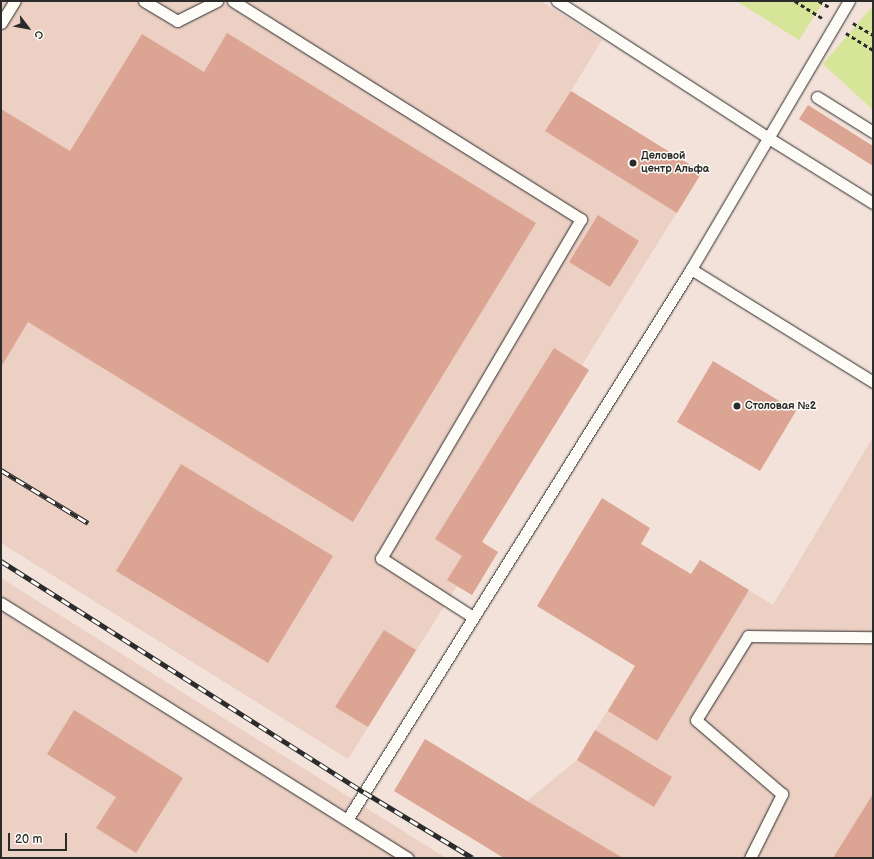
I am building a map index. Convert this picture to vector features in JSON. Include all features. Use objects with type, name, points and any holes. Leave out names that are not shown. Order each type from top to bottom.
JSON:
[{"type":"lane","points":[[1,23],[15,1]]},
{"type":"lane","points":[[144,1],[177,20],[217,1]]},
{"type":"lane","points":[[233,1],[581,219],[381,558],[473,617]]},
{"type":"lane","points":[[557,1],[767,137],[873,203]]},
{"type":"lane","points":[[347,820],[691,269],[767,137],[849,1]]},
{"type":"lane","points":[[816,97],[873,132]]},
{"type":"lane","points":[[691,269],[873,382]]},
{"type":"lane","points":[[1,603],[408,858]]},
{"type":"lane","points":[[750,858],[782,794],[696,720],[748,636],[873,637]]},
{"type":"shaded area","points":[[1,1],[541,1],[602,40],[571,91],[702,172],[582,365],[589,370],[482,542],[498,552],[472,595],[457,586],[348,759],[1,543]]},
{"type":"shaded area","points":[[873,437],[873,858],[504,858],[394,791],[425,739],[527,801],[577,760],[700,560],[773,605]]},
{"type":"shaded area","points":[[1,578],[446,858],[1,858]]},
{"type":"green space","points":[[736,1],[824,1],[799,40]]},
{"type":"green space","points":[[871,8],[873,9],[873,110],[823,64]]},
{"type":"building","points":[[227,33],[536,223],[353,522],[28,322],[1,367],[1,109],[70,151],[142,34],[204,72]]},
{"type":"building","points":[[571,91],[702,172],[677,213],[545,131]]},
{"type":"building","points":[[808,105],[873,146],[873,166],[799,119]]},
{"type":"building","points":[[598,215],[639,241],[610,287],[569,262]]},
{"type":"building","points":[[554,348],[589,370],[482,542],[498,552],[472,595],[447,580],[462,556],[435,539]]},
{"type":"building","points":[[713,361],[796,411],[760,471],[677,422]]},
{"type":"building","points":[[181,464],[333,556],[268,663],[116,571]]},
{"type":"building","points":[[602,498],[650,528],[641,544],[691,574],[700,560],[749,590],[657,741],[608,711],[635,666],[537,606]]},
{"type":"building","points":[[384,630],[416,650],[368,727],[335,707]]},
{"type":"building","points":[[74,710],[183,778],[136,853],[96,828],[116,797],[47,754]]},
{"type":"building","points":[[595,730],[672,777],[654,807],[577,760]]},
{"type":"building","points":[[425,739],[623,858],[504,858],[394,791]]},
{"type":"building","points":[[873,794],[873,858],[833,858]]},
{"type":"railway","points":[[1,470],[88,523]]},
{"type":"railway","points":[[1,561],[364,792],[473,858]]},
{"type":"place","name":"Деловой центр Альфа","points":[[633,163]]},
{"type":"place","name":"Столовая №2","points":[[737,406]]}]
